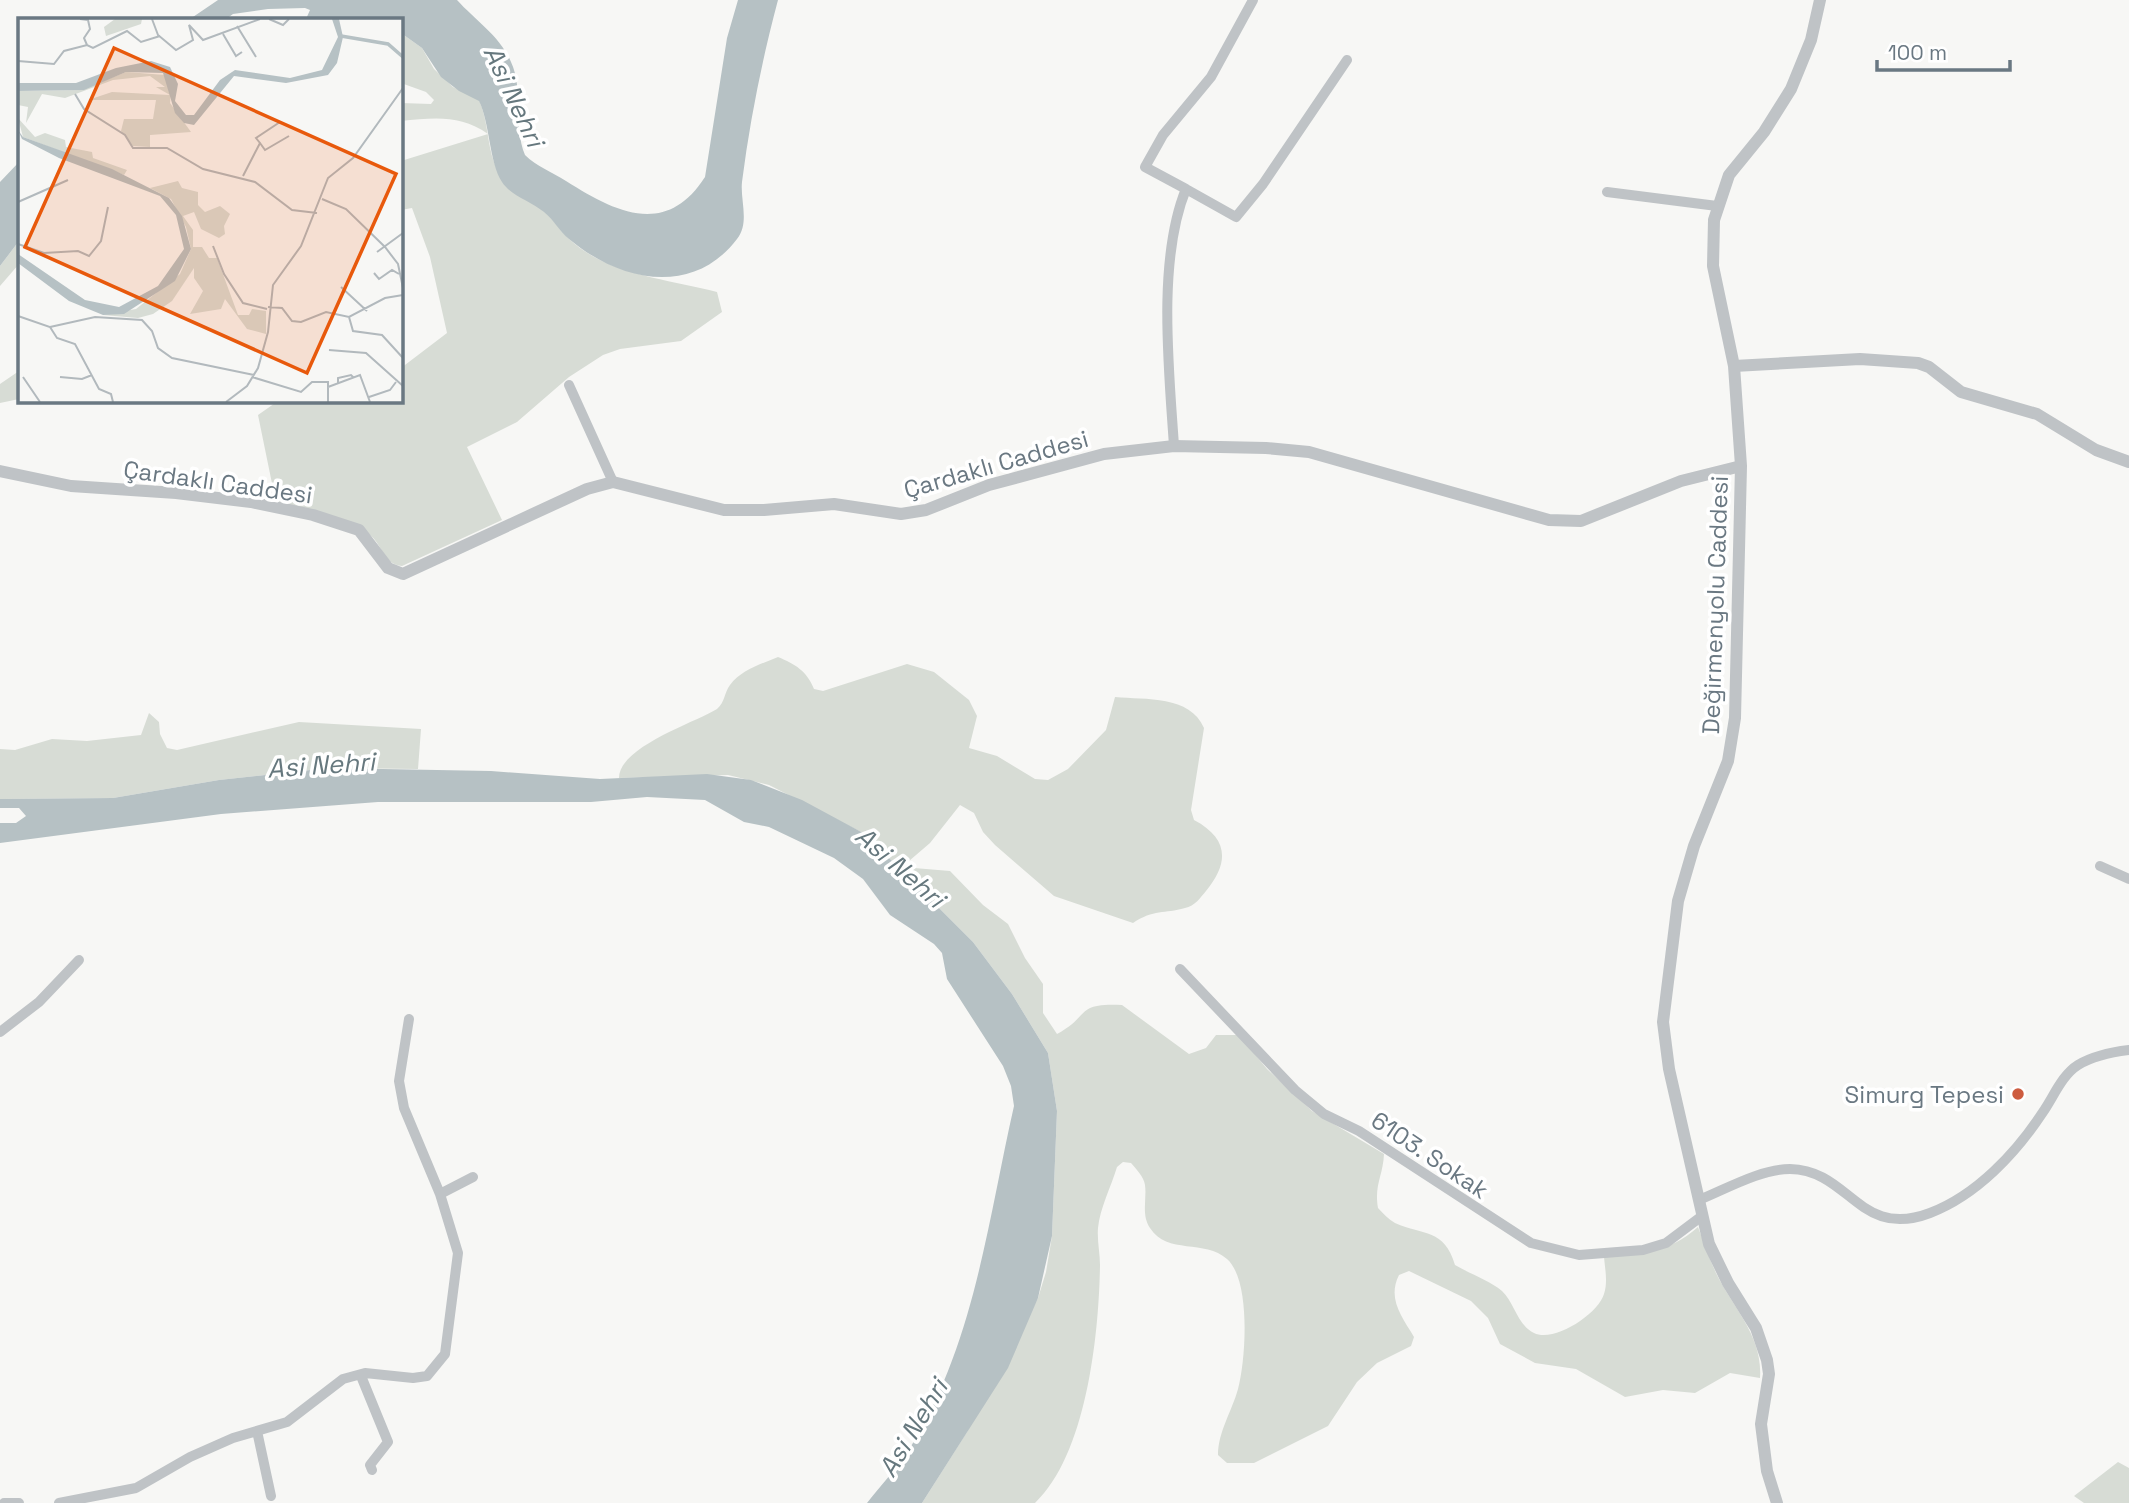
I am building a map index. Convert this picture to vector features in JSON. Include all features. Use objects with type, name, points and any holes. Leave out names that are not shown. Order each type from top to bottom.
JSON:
[{"type":"street","points":[[1253,0],[1211,77],[1148,157],[1145,167],[1236,217],[1263,184],[1347,60]]},
{"type":"street","name":"Değirmenyolu Caddesi","points":[[1777,1503],[1767,1471],[1761,1424],[1769,1374],[1767,1360],[1756,1328],[1717,1262],[1702,1216],[1669,1069],[1663,1022],[1678,901],[1733,740],[1741,546],[1741,466],[1734,366],[1713,266],[1717,206],[1729,175],[1764,132],[1791,89],[1815,29],[1820,0]]},
{"type":"street","points":[[1174,446],[1168,344],[1171,269],[1178,217],[1186,189]]},
{"type":"street","points":[[1607,192],[1717,206]]},
{"type":"street","points":[[1734,366],[1860,359],[1918,363],[1929,367],[1961,392],[2037,414],[2096,450],[2129,462]]},
{"type":"street","points":[[569,384],[613,482]]},
{"type":"street","name":"Çardaklı Caddesi","points":[[0,471],[71,486],[165,492],[251,502],[313,515],[359,530],[388,568],[403,574],[587,489],[613,482],[724,510],[764,510],[834,504],[901,514],[926,510],[989,485],[1079,460],[1174,446],[1309,452],[1549,520],[1581,521],[1681,481],[1741,466]]},
{"type":"street","points":[[2100,866],[2129,879]]},
{"type":"street","points":[[0,1032],[39,1002],[79,960]]},
{"type":"street","name":"6103. Sokak","points":[[1180,969],[1231,1019],[1295,1090],[1324,1114],[1359,1131],[1531,1243],[1579,1255],[1643,1250],[1666,1243],[1702,1216]]},
{"type":"street","points":[[59,1503],[136,1488],[190,1457],[287,1422],[343,1379],[365,1373],[413,1378],[427,1376],[445,1354],[458,1253],[440,1194],[404,1108],[399,1081],[409,1019]]},
{"type":"street","points":[[1699,1200],[1789,1169],[1826,1179],[1841,1188],[1857,1204],[1888,1219],[1906,1219],[1930,1213],[1976,1186],[1998,1167],[2020,1144],[2071,1071],[2091,1059],[2129,1050]]},
{"type":"street","points":[[440,1194],[473,1177]]},
{"type":"street","points":[[360,1376],[388,1442],[370,1465],[372,1469]]},
{"type":"street","points":[[257,1431],[271,1496]]},
{"type":"street","points":[[4,1503],[19,1503]]},
{"type":"shaded area","points":[[402,34],[422,48],[434,69],[453,87],[479,100],[488,134],[457,120],[402,121],[402,103],[431,104],[434,100],[426,92],[402,83]]},
{"type":"shaded area","points":[[488,134],[494,162],[504,181],[547,214],[565,235],[583,250],[600,260],[638,274],[717,292],[722,312],[681,341],[620,349],[603,355],[569,377],[517,422],[467,447],[502,520],[402,566],[390,561],[367,533],[276,503],[258,415],[277,402],[402,402],[402,367],[447,333],[430,257],[412,208],[402,210],[402,161]]},
{"type":"shaded area","points":[[18,242],[18,265],[0,286],[0,266]]},
{"type":"shaded area","points":[[18,372],[18,399],[0,403],[0,384]]},
{"type":"shaded area","points":[[778,657],[800,669],[814,689],[823,691],[907,664],[934,672],[969,700],[977,716],[969,748],[997,756],[1035,779],[1048,780],[1068,769],[1106,730],[1115,697],[1166,701],[1189,710],[1204,728],[1191,810],[1194,820],[1214,835],[1222,851],[1222,861],[1214,880],[1192,905],[1153,914],[1133,923],[1054,896],[995,845],[983,832],[974,813],[960,805],[930,843],[902,867],[950,871],[983,905],[1008,924],[1025,958],[1043,984],[1043,1013],[1057,1034],[1090,1008],[1122,1005],[1189,1054],[1206,1048],[1216,1035],[1239,1035],[1267,1069],[1312,1111],[1384,1154],[1378,1187],[1378,1208],[1395,1223],[1439,1239],[1455,1265],[1502,1291],[1520,1320],[1534,1333],[1553,1334],[1574,1325],[1593,1310],[1604,1294],[1604,1257],[1654,1251],[1676,1243],[1698,1227],[1716,1273],[1752,1336],[1760,1363],[1760,1378],[1730,1373],[1695,1393],[1663,1390],[1625,1397],[1576,1369],[1535,1363],[1500,1344],[1488,1318],[1471,1301],[1409,1271],[1399,1275],[1395,1300],[1414,1337],[1411,1346],[1377,1363],[1357,1382],[1328,1426],[1254,1463],[1227,1463],[1218,1455],[1219,1446],[1238,1389],[1244,1340],[1243,1301],[1235,1269],[1218,1253],[1176,1244],[1157,1236],[1147,1223],[1143,1179],[1131,1163],[1123,1162],[1117,1167],[1099,1220],[1097,1324],[1087,1391],[1067,1455],[1053,1481],[1035,1503],[922,1503],[967,1432],[1038,1298],[1046,1272],[1052,1236],[1057,1111],[1048,1053],[1012,994],[973,942],[865,834],[769,785],[728,775],[619,778],[622,767],[644,746],[717,709],[730,685],[740,675]]},
{"type":"shaded area","points":[[149,713],[159,722],[160,734],[167,748],[177,750],[299,722],[421,729],[418,769],[329,768],[219,780],[113,798],[0,799],[0,749],[15,750],[52,739],[87,741],[141,735]]},
{"type":"shaded area","points":[[2118,1462],[2129,1468],[2129,1503],[2084,1503],[2074,1496]]},
{"type":"water","name":"Asi Nehri","points":[[218,0],[457,0],[494,36],[511,62],[517,84],[521,144],[525,155],[539,166],[603,202],[639,214],[674,208],[690,196],[705,177],[727,38],[738,0],[778,0],[749,136],[742,182],[744,219],[741,233],[719,257],[699,270],[678,276],[656,277],[611,265],[589,254],[569,239],[544,212],[506,187],[494,164],[479,101],[459,91],[441,77],[422,48],[402,34],[402,18],[306,18],[310,10],[305,8],[268,9],[233,14],[227,18],[191,18]]},
{"type":"water","points":[[18,163],[18,242],[0,266],[0,182]]},
{"type":"water","points":[[329,768],[491,771],[600,779],[707,774],[751,780],[802,800],[865,834],[973,942],[1012,994],[1048,1053],[1057,1111],[1052,1236],[1038,1298],[1008,1368],[922,1503],[867,1503],[910,1448],[950,1366],[976,1282],[1014,1106],[1011,1086],[1003,1066],[947,979],[942,953],[934,944],[890,915],[863,879],[834,858],[769,827],[744,822],[705,800],[647,797],[591,802],[378,802],[221,814],[0,843],[0,823],[16,823],[26,816],[19,808],[0,808],[0,799],[113,798],[219,780]]},
{"type":"place","name":"Simurg Tepesi","points":[[2018,1094]]}]
